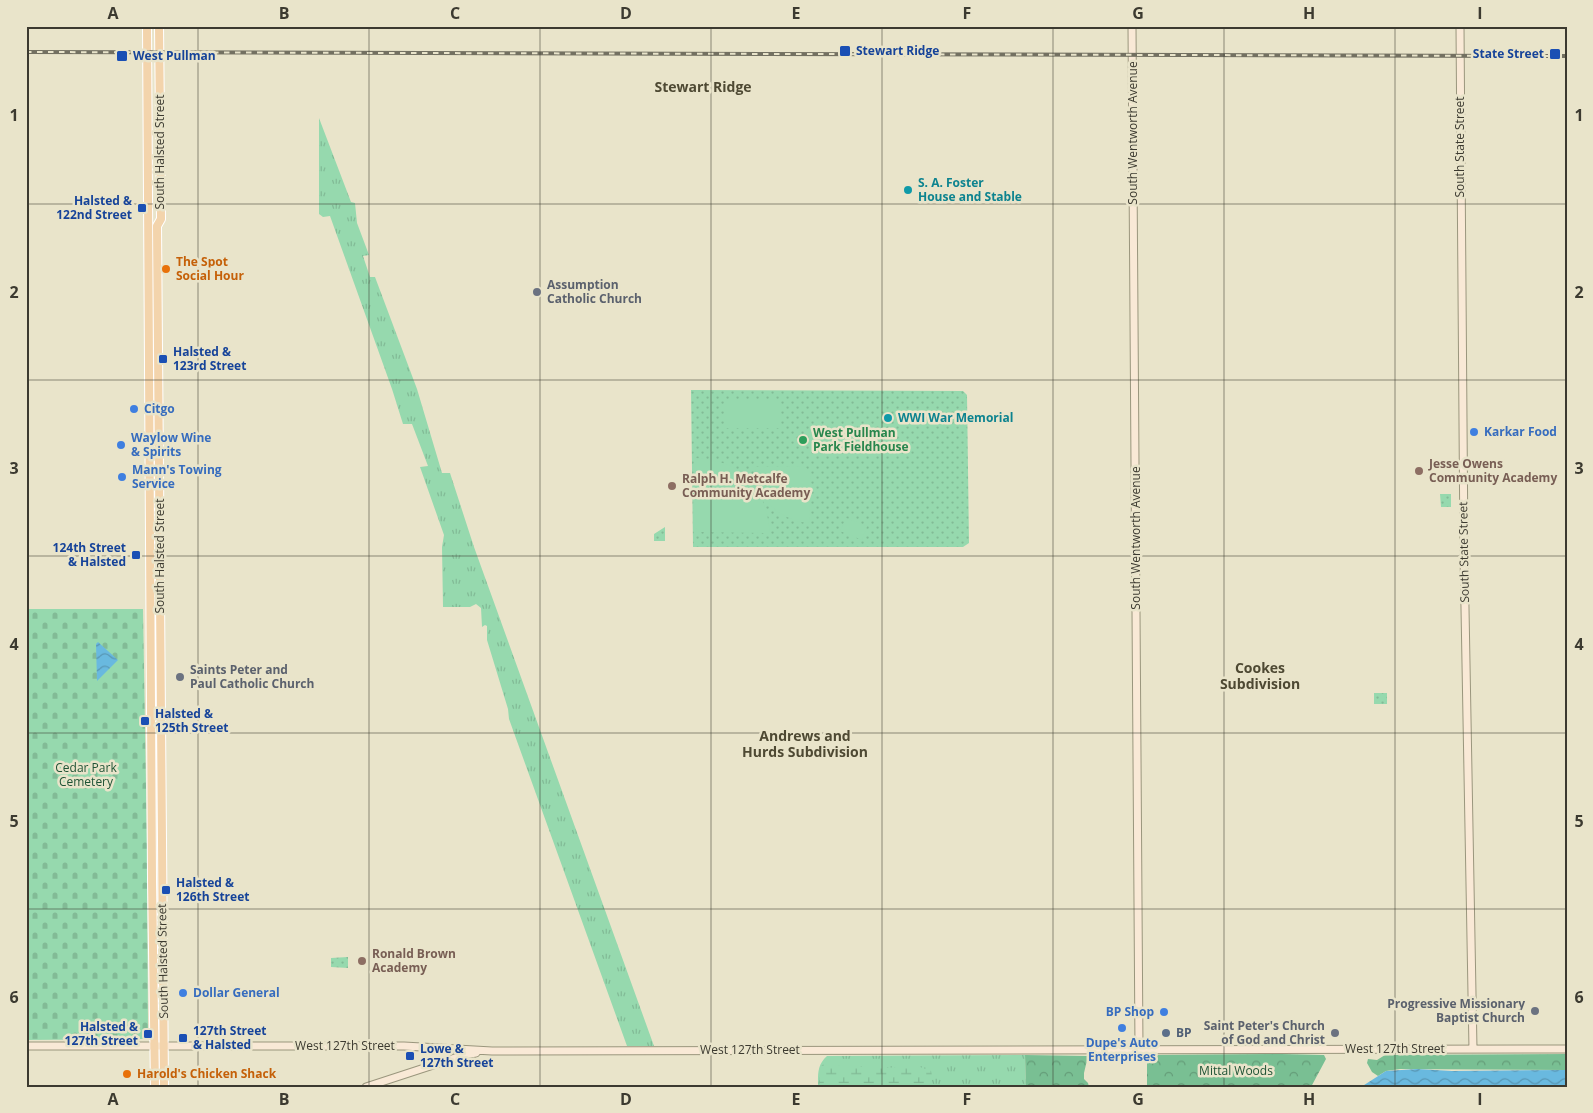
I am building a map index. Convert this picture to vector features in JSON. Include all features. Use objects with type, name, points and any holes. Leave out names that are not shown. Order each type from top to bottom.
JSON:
[{"type":"main road","name":"South Halsted Street","points":[[148,26],[152,880],[155,1087]]},
{"type":"main road","name":"South Halsted Street","points":[[160,26],[161,219],[157,226],[157,232],[164,1087]]},
{"type":"street","name":"South Wentworth Avenue","points":[[1132,26],[1139,1049]]},
{"type":"street","name":"South State Street","points":[[1460,26],[1464,553],[1473,1048]]},
{"type":"street","name":"West 127th Street","points":[[26,1046],[404,1046],[485,1051],[1567,1049]]},
{"type":"street","points":[[366,1087],[464,1055],[485,1051]]},
{"type":"green space","points":[[319,118],[351,202],[355,203],[357,223],[369,255],[363,256],[370,277],[375,277],[417,389],[442,473],[450,473],[474,547],[654,1046],[627,1046],[509,719],[508,709],[487,640],[487,626],[482,627],[481,608],[476,604],[470,607],[443,607],[442,547],[444,535],[420,467],[428,466],[412,424],[403,424],[330,216],[323,217],[319,214]]},
{"type":"green space","points":[[691,390],[963,391],[967,395],[969,543],[963,547],[693,547]]},
{"type":"green space","points":[[724,399],[781,399],[781,428],[724,428]]},
{"type":"green space","points":[[694,458],[726,464],[739,470],[749,479],[763,501],[770,533],[700,532],[693,526]]},
{"type":"green space","points":[[804,466],[811,472],[809,523],[794,520],[772,507],[761,494],[756,480],[755,467]]},
{"type":"green space","points":[[1440,494],[1451,494],[1451,507],[1441,507]]},
{"type":"green space","points":[[846,518],[867,526],[862,540],[840,531]]},
{"type":"green space","points":[[665,527],[665,541],[654,541],[654,534]]},
{"type":"green space","name":"Cedar Park Cemetery","points":[[26,609],[143,609],[148,1028],[143,1039],[26,1040]]},
{"type":"green space","points":[[1374,693],[1387,693],[1387,704],[1374,704]]},
{"type":"green space","points":[[348,957],[348,968],[331,967],[331,958]]},
{"type":"green space","points":[[1567,1054],[1567,1070],[1400,1069],[1386,1071],[1378,1076],[1372,1072],[1367,1063],[1368,1059],[1377,1060],[1385,1055]]},
{"type":"green space","points":[[1025,1055],[1026,1087],[818,1087],[820,1066],[827,1056]]},
{"type":"green space","points":[[1025,1055],[1088,1056],[1084,1079],[1089,1087],[1026,1087]]},
{"type":"green space","name":"Mittal Woods","points":[[1147,1055],[1324,1055],[1326,1059],[1311,1087],[1147,1087]]},
{"type":"green space","points":[[822,1065],[840,1066],[846,1071],[850,1071],[855,1066],[882,1068],[917,1066],[931,1071],[930,1081],[932,1087],[889,1087],[877,1084],[865,1087],[820,1087],[819,1071]]},
{"type":"water","points":[[98,642],[118,660],[97,681],[96,644]]},
{"type":"water","points":[[1417,1069],[1452,1071],[1567,1070],[1567,1087],[1361,1087],[1386,1071]]},
{"type":"railway","points":[[26,52],[1567,56]]},
{"type":"place","name":"Stewart Ridge","points":[[845,51]]},
{"type":"place","name":"State Street","points":[[1555,54]]},
{"type":"place","name":"West Pullman","points":[[122,56]]},
{"type":"place","name":"S. A. Foster House and Stable","points":[[908,190]]},
{"type":"place","name":"Halsted & 122nd Street","points":[[142,208]]},
{"type":"place","name":"The Spot Social Hour","points":[[166,269]]},
{"type":"place","name":"Assumption Catholic Church","points":[[537,292]]},
{"type":"place","name":"Halsted & 123rd Street","points":[[163,359]]},
{"type":"place","name":"Citgo","points":[[134,409]]},
{"type":"place","name":"WWI War Memorial","points":[[888,418]]},
{"type":"place","name":"Karkar Food","points":[[1474,432]]},
{"type":"place","name":"West Pullman Park Fieldhouse","points":[[803,440]]},
{"type":"place","name":"Waylow Wine & Spirits","points":[[121,445]]},
{"type":"place","name":"Jesse Owens Community Academy","points":[[1419,471]]},
{"type":"place","name":"Mann's Towing Service","points":[[122,477]]},
{"type":"place","name":"Ralph H. Metcalfe Community Academy","points":[[672,486]]},
{"type":"place","name":"124th Street & Halsted","points":[[136,555]]},
{"type":"place","name":"Saints Peter and Paul Catholic Church","points":[[180,677]]},
{"type":"place","name":"Halsted & 125th Street","points":[[145,721]]},
{"type":"place","name":"Halsted & 126th Street","points":[[166,890]]},
{"type":"place","name":"Ronald Brown Academy","points":[[362,961]]},
{"type":"place","name":"Dollar General","points":[[183,993]]},
{"type":"place","name":"Progressive Missionary Baptist Church","points":[[1535,1011]]},
{"type":"place","name":"BP Shop","points":[[1164,1012]]},
{"type":"place","name":"Dupe's Auto Enterprises","points":[[1122,1028]]},
{"type":"place","name":"BP","points":[[1166,1033]]},
{"type":"place","name":"Saint Peter's Church of God and Christ","points":[[1335,1033]]},
{"type":"place","name":"Halsted & 127th Street","points":[[148,1034]]},
{"type":"place","name":"127th Street & Halsted","points":[[183,1038]]},
{"type":"place","name":"Lowe & 127th Street","points":[[410,1056]]},
{"type":"place","name":"Harold's Chicken Shack","points":[[127,1074]]},
{"type":"district","name":"Stewart Ridge","points":[[703,87]]},
{"type":"district","name":"Cookes Subdivision","points":[[1260,676]]},
{"type":"district","name":"Andrews and Hurds Subdivision","points":[[805,744]]}]
